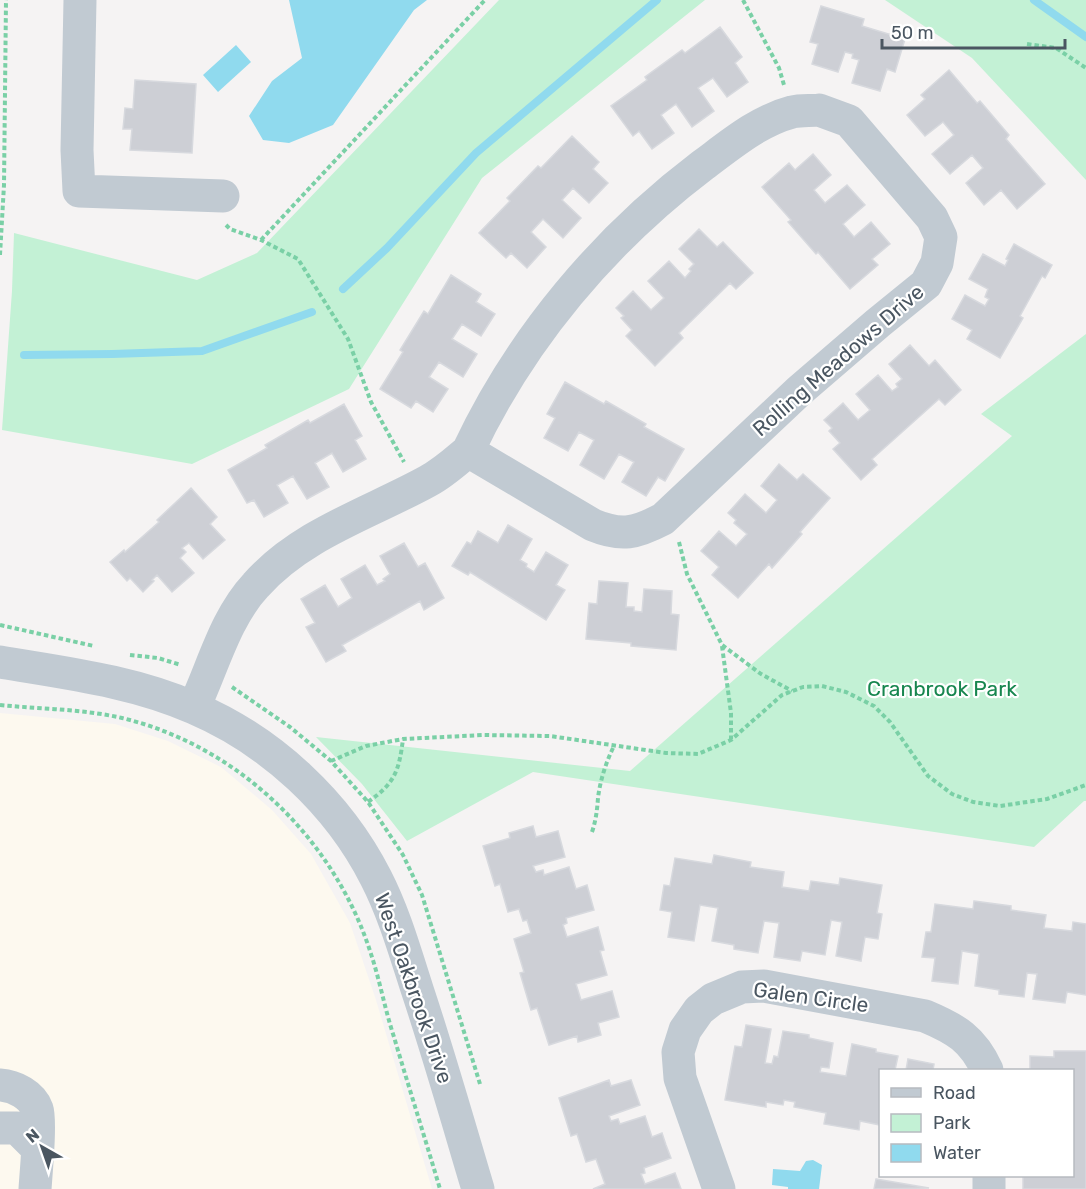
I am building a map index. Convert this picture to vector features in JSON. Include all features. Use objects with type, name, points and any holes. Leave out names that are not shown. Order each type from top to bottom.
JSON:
[{"type":"street","points":[[80,0],[79,191],[223,196]]},
{"type":"street","name":"Rolling Meadows Drive","points":[[194,707],[227,630],[254,586],[297,549],[418,486],[448,468],[468,451],[486,413],[534,338],[566,295],[611,244],[664,195],[746,133],[793,112],[819,110],[849,121],[932,218],[941,237],[937,263],[926,284],[799,391],[663,519],[642,530],[609,532],[593,525],[468,451]]},
{"type":"street","name":"West Oakbrook Drive","points":[[0,662],[78,675],[145,691],[194,707],[237,728],[272,752],[306,783],[344,827],[376,878],[398,930],[478,1189]]},
{"type":"street","name":"Galen Circle","points":[[719,1189],[680,1078],[678,1052],[685,1030],[699,1010],[713,999],[742,987],[764,986],[925,1016],[947,1025],[964,1036],[980,1055],[986,1069]]},
{"type":"street","points":[[0,1085],[29,1096],[38,1111],[35,1189]]},
{"type":"street","points":[[0,1128],[17,1128],[37,1148]]},
{"type":"path","points":[[0,255],[4,185],[6,0]]},
{"type":"path","points":[[261,240],[485,0]]},
{"type":"path","points":[[743,0],[779,68],[784,87]]},
{"type":"path","points":[[1027,44],[1056,48],[1086,68]]},
{"type":"path","points":[[230,229],[261,240],[298,259],[348,339],[371,402],[418,486]]},
{"type":"path","points":[[663,519],[680,544],[687,574],[722,645],[731,713],[731,740]]},
{"type":"path","points":[[0,626],[96,647]]},
{"type":"path","points":[[722,645],[761,674],[792,691]]},
{"type":"path","points":[[128,654],[158,658],[185,666]]},
{"type":"path","points":[[331,761],[366,746],[403,739],[483,735],[550,736],[666,753],[698,753],[731,740],[782,695],[803,687],[822,686],[846,692],[874,706],[890,722],[928,776],[952,794],[973,802],[1000,806],[1047,799],[1086,785]]},
{"type":"path","points":[[0,705],[120,718],[162,730],[198,747],[239,771],[277,804],[302,830],[324,857],[350,903],[371,953],[385,1008],[440,1189]]},
{"type":"path","points":[[368,802],[384,790],[400,765],[403,739]]},
{"type":"path","points":[[592,832],[598,817],[598,797],[607,760],[614,746]]},
{"type":"shaded area","points":[[0,713],[115,724],[168,741],[221,767],[272,810],[311,854],[350,923],[376,1000],[432,1189],[0,1189]]},
{"type":"green space","points":[[499,0],[705,0],[482,178],[349,389],[192,464],[2,430],[14,233],[197,280],[257,253]]},
{"type":"green space","points":[[885,0],[1086,0],[1086,180],[972,58]]},
{"type":"green space","name":"Cranbrook Park","points":[[1086,334],[1086,801],[1034,847],[533,772],[407,841],[362,784],[316,737],[630,771],[1012,436],[981,414]]},
{"type":"water","points":[[289,0],[427,0],[414,10],[333,125],[289,143],[263,140],[249,116],[272,81],[302,58]]},
{"type":"water","points":[[236,45],[251,62],[218,92],[203,75]]},
{"type":"water","points":[[813,1160],[822,1165],[819,1189],[788,1189],[788,1187],[772,1185],[773,1169],[800,1171],[806,1161]]},
{"type":"building","points":[[821,6],[864,19],[862,26],[905,39],[895,72],[887,69],[880,91],[852,83],[859,60],[852,58],[853,54],[845,52],[838,72],[812,64],[818,44],[810,42]]},
{"type":"building","points":[[720,27],[742,57],[735,63],[748,82],[727,97],[713,78],[698,88],[714,111],[692,127],[676,104],[661,115],[674,133],[652,149],[639,131],[633,136],[611,106],[647,80],[645,77],[682,50],[685,53]]},
{"type":"building","points":[[949,70],[977,103],[980,101],[1009,135],[1006,139],[1045,184],[1017,209],[1001,190],[984,205],[966,183],[983,168],[972,155],[950,174],[932,154],[954,135],[943,122],[925,136],[907,115],[925,99],[921,95]]},
{"type":"building","points":[[135,80],[196,84],[192,153],[130,150],[132,129],[123,129],[125,108],[133,109]]},
{"type":"building","points":[[572,136],[599,162],[593,169],[608,183],[589,203],[573,188],[562,200],[581,218],[563,238],[543,219],[531,232],[546,247],[527,268],[511,253],[506,258],[479,233],[510,201],[507,198]]},
{"type":"building","points":[[813,154],[831,175],[814,190],[825,203],[847,185],[865,205],[843,224],[854,237],[871,222],[890,244],[872,259],[878,265],[850,289],[788,222],[791,220],[762,187],[789,163],[795,170]]},
{"type":"building","points":[[699,229],[717,247],[723,242],[753,273],[736,289],[730,283],[679,333],[683,338],[655,366],[626,336],[632,330],[621,318],[624,316],[616,308],[633,291],[651,310],[664,298],[648,281],[669,261],[685,278],[694,264],[679,249]]},
{"type":"building","points":[[1014,244],[1052,265],[1045,278],[1042,276],[1020,316],[1023,318],[1000,358],[967,339],[972,330],[952,319],[965,295],[985,306],[989,299],[985,297],[988,289],[969,279],[983,254],[1005,266]]},
{"type":"building","points":[[451,275],[481,294],[476,302],[495,314],[481,336],[462,324],[452,339],[477,354],[463,377],[439,362],[429,377],[448,389],[433,412],[416,401],[411,408],[380,389],[403,352],[400,350],[424,311],[428,314]]},
{"type":"building","points":[[910,345],[929,366],[935,360],[961,390],[945,405],[939,399],[872,459],[877,465],[861,480],[833,449],[840,443],[829,431],[832,428],[824,420],[843,403],[858,420],[870,410],[856,394],[878,375],[892,391],[898,387],[896,384],[902,379],[889,364]]},
{"type":"building","points":[[565,382],[604,404],[606,401],[646,424],[644,427],[684,449],[665,481],[658,477],[646,496],[622,482],[634,462],[619,454],[604,479],[580,465],[594,440],[579,432],[568,451],[544,438],[555,418],[547,414]]},
{"type":"building","points":[[344,404],[362,436],[355,440],[366,459],[343,472],[332,453],[315,463],[329,487],[307,499],[293,476],[277,485],[288,503],[264,517],[254,500],[247,503],[228,470],[267,448],[265,445],[308,420],[310,423]]},
{"type":"building","points":[[779,464],[797,480],[803,474],[830,498],[772,568],[769,564],[738,598],[712,575],[719,567],[701,551],[719,531],[736,546],[747,534],[734,523],[736,520],[728,513],[745,494],[766,513],[777,500],[761,486]]},
{"type":"building","points":[[191,488],[217,517],[210,524],[225,540],[203,559],[189,543],[182,548],[186,552],[180,558],[194,573],[172,592],[157,575],[143,592],[130,578],[127,581],[110,562],[159,522],[157,520]]},
{"type":"building","points":[[508,525],[532,539],[520,560],[527,564],[526,567],[534,572],[546,552],[568,565],[556,585],[565,590],[546,620],[470,572],[468,575],[452,566],[467,542],[471,544],[478,531],[498,543]]},
{"type":"building","points":[[404,543],[418,567],[425,563],[444,598],[424,610],[420,601],[342,645],[346,651],[326,662],[306,627],[315,623],[301,599],[325,585],[338,607],[352,598],[341,579],[365,565],[377,585],[385,581],[383,579],[390,574],[380,556]]},
{"type":"building","points":[[599,581],[628,583],[626,607],[634,607],[634,611],[642,612],[644,589],[672,591],[671,614],[679,615],[676,650],[586,639],[589,603],[597,604]]},
{"type":"building","points":[[533,826],[536,837],[558,831],[565,857],[533,866],[536,872],[543,870],[544,875],[569,867],[576,889],[587,885],[594,910],[566,918],[567,923],[563,925],[567,937],[598,927],[604,950],[600,951],[607,975],[576,984],[581,1000],[612,991],[619,1017],[598,1023],[601,1035],[578,1042],[577,1036],[549,1045],[537,1008],[531,1010],[520,973],[524,972],[514,939],[531,933],[527,920],[523,921],[519,909],[508,912],[500,884],[495,886],[483,846],[510,838],[509,833]]},
{"type":"building","points":[[714,855],[751,862],[750,867],[784,872],[782,887],[809,891],[811,881],[839,885],[840,878],[882,885],[877,913],[882,914],[878,939],[865,937],[861,961],[836,956],[842,922],[831,920],[825,955],[802,951],[800,961],[774,957],[779,923],[764,921],[758,953],[734,949],[734,945],[712,941],[718,908],[700,905],[694,941],[668,937],[672,912],[660,910],[664,885],[670,886],[675,858],[712,864]]},
{"type":"building","points":[[974,901],[1011,906],[1011,910],[1046,915],[1044,928],[1072,931],[1073,922],[1086,924],[1086,995],[1067,992],[1065,1003],[1033,999],[1037,974],[1027,973],[1024,997],[999,994],[999,990],[975,986],[979,954],[962,951],[958,984],[932,981],[935,958],[922,957],[926,932],[931,932],[935,904],[973,909]]},
{"type":"building","points":[[746,1025],[771,1029],[765,1063],[772,1064],[774,1056],[778,1057],[783,1031],[809,1035],[809,1038],[833,1043],[829,1068],[821,1067],[820,1072],[846,1076],[852,1044],[898,1056],[895,1069],[879,1069],[879,1125],[860,1121],[859,1130],[824,1124],[826,1113],[794,1107],[795,1102],[784,1100],[783,1105],[766,1102],[766,1107],[725,1100],[735,1046],[742,1047]]},
{"type":"building","points":[[1054,1051],[1086,1051],[1086,1189],[1023,1189],[1023,1177],[1074,1177],[1074,1069],[1030,1069],[1030,1056],[1054,1057]]},
{"type":"building","points":[[908,1059],[934,1064],[933,1069],[906,1069]]},
{"type":"building","points":[[609,1080],[611,1086],[631,1080],[640,1105],[609,1116],[611,1121],[618,1119],[620,1124],[645,1116],[652,1137],[662,1133],[671,1158],[644,1168],[645,1173],[641,1174],[645,1184],[675,1173],[681,1189],[593,1189],[605,1184],[596,1159],[586,1162],[577,1134],[571,1136],[559,1098]]},
{"type":"building","points":[[876,1179],[929,1188],[874,1189]]},
{"type":"waterway","points":[[343,289],[387,248],[476,153],[657,0]]},
{"type":"waterway","points":[[1034,0],[1086,37]]},
{"type":"waterway","points":[[24,355],[202,351],[312,312]]}]
